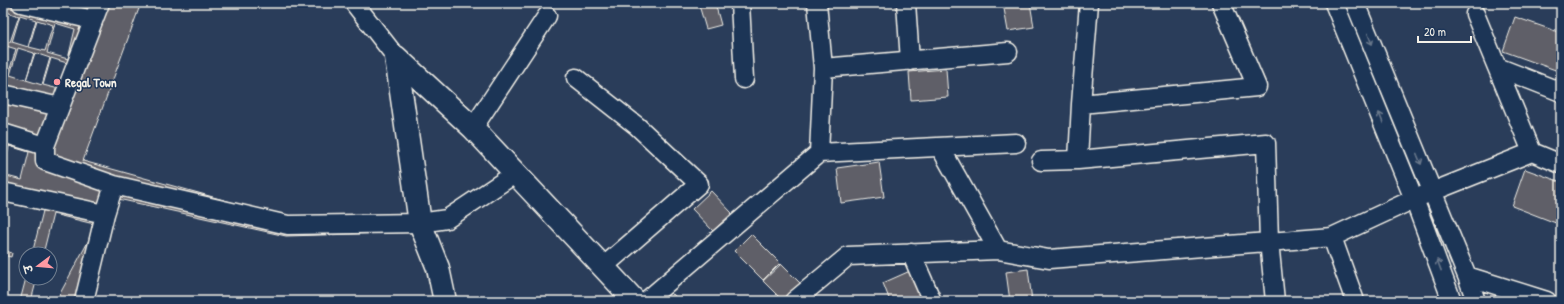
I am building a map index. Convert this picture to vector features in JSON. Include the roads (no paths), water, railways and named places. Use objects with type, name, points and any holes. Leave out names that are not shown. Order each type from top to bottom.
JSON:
[{"type":"street","points":[[20,3],[93,20]]},
{"type":"street","points":[[100,3],[45,146],[46,161],[114,185],[288,224],[420,223],[447,219],[516,173]]},
{"type":"street","points":[[740,3],[744,79]]},
{"type":"street","points":[[817,3],[823,68],[819,153]]},
{"type":"street","points":[[906,3],[910,61]]},
{"type":"street","points":[[1078,160],[1089,3]]},
{"type":"street","points":[[1081,104],[1257,87],[1221,3]]},
{"type":"street","points":[[1334,3],[1414,199],[1452,301]]},
{"type":"street","points":[[1355,3],[1476,301]]},
{"type":"street","points":[[357,4],[396,57],[473,128],[635,301]]},
{"type":"street","points":[[1475,14],[1532,152]]},
{"type":"street","points":[[473,128],[547,16]]},
{"type":"street","points":[[823,68],[1008,52]]},
{"type":"street","points":[[396,57],[420,223],[438,268],[445,301]]},
{"type":"street","points":[[1497,67],[1561,92]]},
{"type":"street","points":[[576,78],[637,126],[699,184],[603,267]]},
{"type":"street","points":[[3,94],[60,108]]},
{"type":"street","points":[[3,133],[45,146]]},
{"type":"street","points":[[646,301],[819,153],[1016,143]]},
{"type":"street","points":[[1041,161],[1078,160],[1266,143],[1270,241],[1275,301]]},
{"type":"street","points":[[940,147],[998,250]]},
{"type":"street","points":[[794,301],[848,256],[998,250],[1049,259],[1332,237],[1432,191],[1532,152],[1560,161]]},
{"type":"street","points":[[84,301],[105,214],[114,185]]},
{"type":"street","points":[[3,192],[105,214]]},
{"type":"street","points":[[1332,237],[1355,301]]},
{"type":"street","points":[[911,253],[932,301]]},
{"type":"street","points":[[1467,276],[1547,301]]},
{"type":"place","name":"Regal Town","points":[[57,82]]}]
